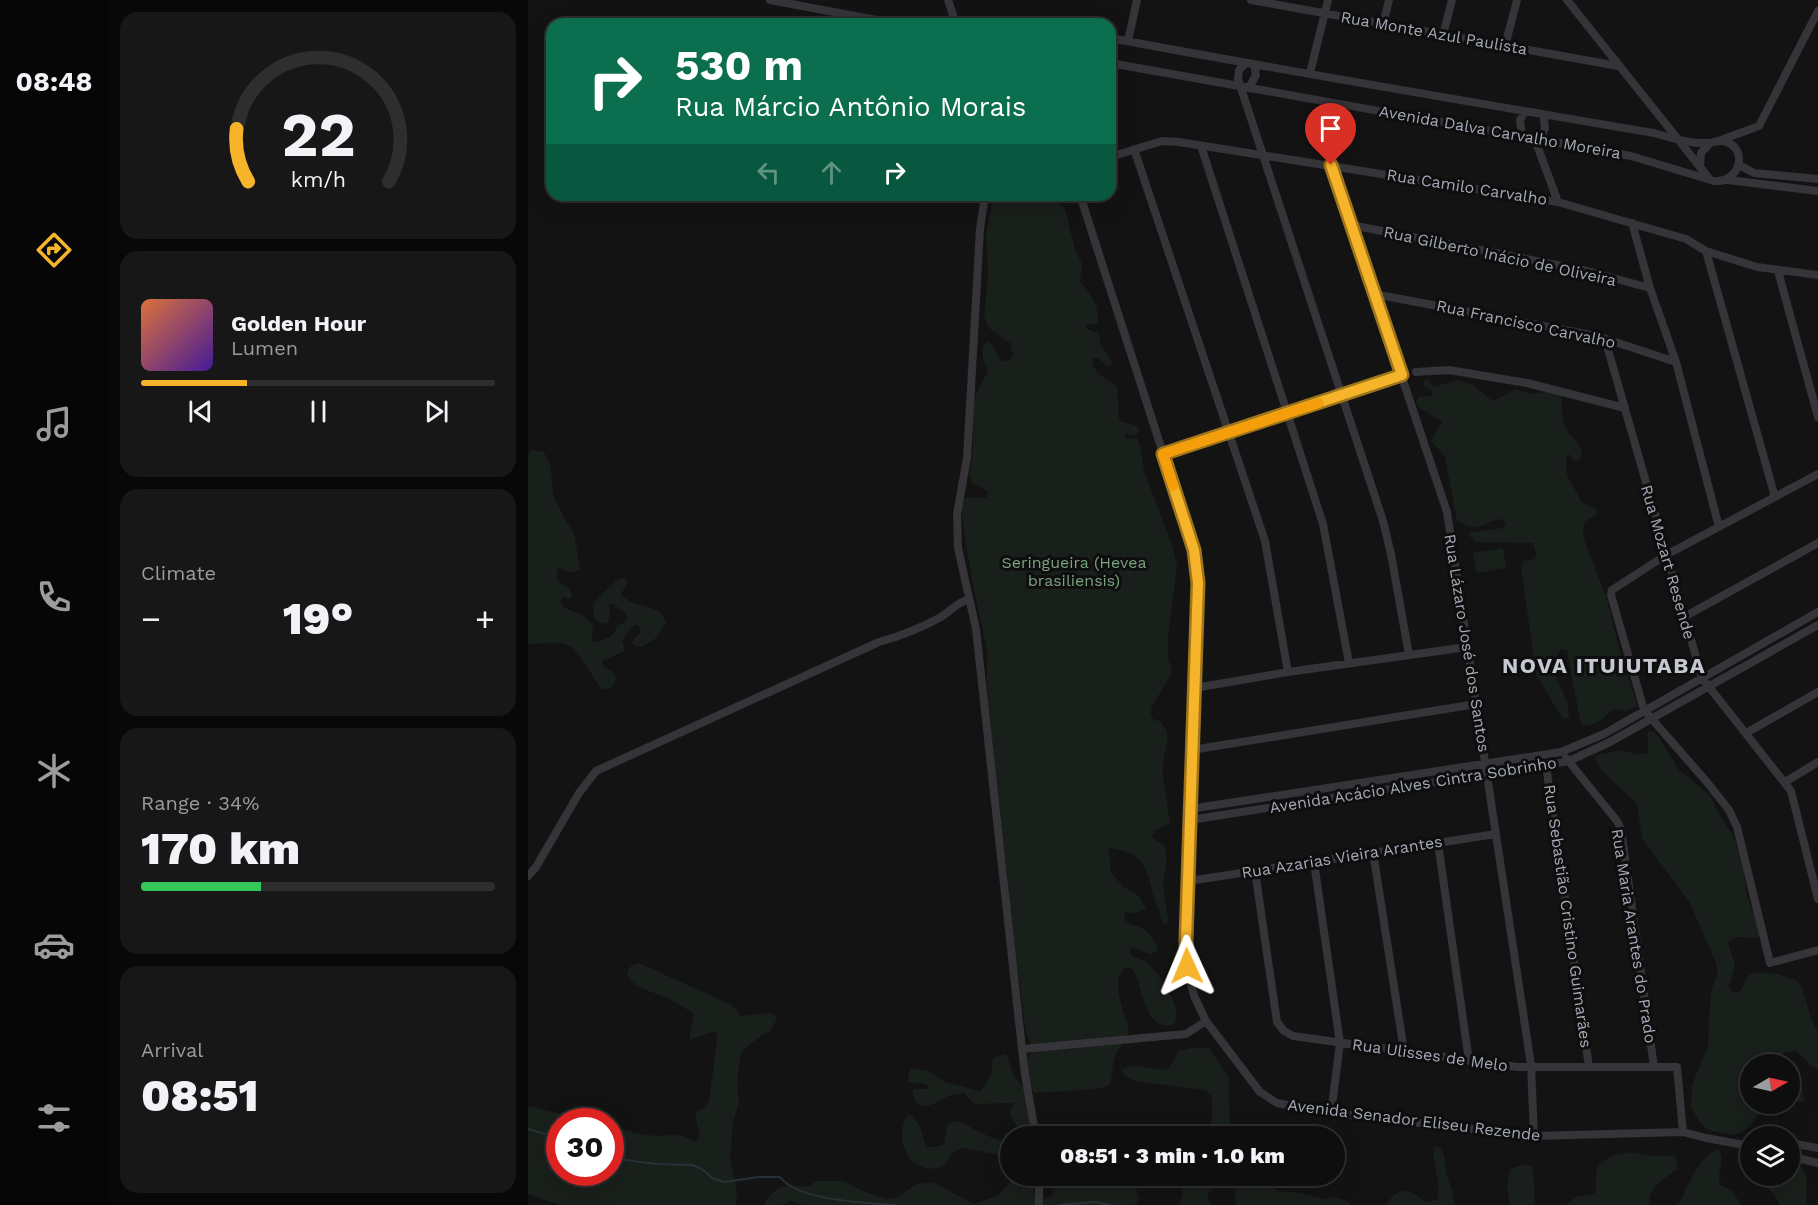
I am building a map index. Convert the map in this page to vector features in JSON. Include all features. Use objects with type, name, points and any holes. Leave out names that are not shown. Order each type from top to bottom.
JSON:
[{"type":"street","points":[[770,0],[865,18]]},
{"type":"street","points":[[948,0],[954,18]]},
{"type":"street","points":[[1128,41],[1137,0]]},
{"type":"street","name":"Rua Monte Azul Paulista","points":[[1251,0],[1618,66]]},
{"type":"street","points":[[1310,73],[1328,0]]},
{"type":"street","points":[[1383,24],[1389,0]]},
{"type":"street","points":[[1443,34],[1452,0]]},
{"type":"street","points":[[1505,46],[1517,0]]},
{"type":"street","points":[[1567,0],[1710,179],[1719,182],[1728,180],[1818,191]]},
{"type":"street","points":[[1700,167],[1701,153],[1710,143],[1759,126],[1818,11]]},
{"type":"street","name":"Avenida Dalva Carvalho Moreira","points":[[1116,39],[1678,140],[1710,143]]},
{"type":"street","name":"Avenida Dalva Carvalho Moreira","points":[[1116,64],[1538,138],[1630,156],[1710,179]]},
{"type":"street","points":[[1245,64],[1241,66],[1238,74],[1245,87],[1263,156],[1383,521],[1409,655]]},
{"type":"street","points":[[1245,87],[1256,75],[1254,65]]},
{"type":"street","points":[[1522,135],[1520,120],[1525,111]]},
{"type":"street","points":[[1543,114],[1545,128],[1538,138],[1558,202]]},
{"type":"street","points":[[1654,134],[1658,128],[1658,116]]},
{"type":"street","name":"Rua Camilo Carvalho","points":[[1116,155],[1162,141],[1331,165],[1558,202],[1686,239],[1706,251],[1757,267],[1818,275]]},
{"type":"street","points":[[1719,141],[1728,142],[1739,156],[1739,165],[1728,180]]},
{"type":"street","points":[[1201,146],[1323,524],[1349,663]]},
{"type":"street","points":[[1134,149],[1265,541],[1288,672]]},
{"type":"street","name":"Rua Lázaro José dos Santos","points":[[1331,165],[1447,512],[1531,1067],[1534,1136]]},
{"type":"street","points":[[1739,165],[1755,173],[1818,179]]},
{"type":"street","points":[[984,201],[980,228],[967,458],[957,514],[958,548],[976,629],[1022,1049],[1034,1126]]},
{"type":"street","name":"Avenida Senador Eliseu Rezende","points":[[1082,201],[1194,550],[1197,569],[1187,966],[1194,998],[1206,1021],[1260,1092],[1277,1103],[1331,1113],[1534,1136],[1683,1132],[1740,1144]]},
{"type":"street","points":[[1632,223],[1650,288],[1676,362],[1719,527]]},
{"type":"street","name":"Rua Gilberto Inácio de Oliveira","points":[[1351,225],[1582,270],[1650,288]]},
{"type":"street","points":[[1706,251],[1775,497]]},
{"type":"street","points":[[1778,271],[1818,417]]},
{"type":"street","name":"Rua Francisco Carvalho","points":[[1374,294],[1605,339],[1676,362]]},
{"type":"street","name":"Rua Mozart Resende","points":[[1605,339],[1702,678],[1791,791],[1818,899]]},
{"type":"street","points":[[1416,372],[1449,370],[1527,382],[1625,408]]},
{"type":"street","points":[[1163,454],[1402,375]]},
{"type":"street","points":[[1818,474],[1666,555],[1612,590],[1611,594],[1644,710],[1707,781],[1737,827],[1770,963],[1818,950]]},
{"type":"street","points":[[1684,617],[1818,543]]},
{"type":"street","points":[[528,876],[536,867],[579,793],[596,771],[869,646],[912,631],[939,618],[962,601],[969,599]]},
{"type":"street","name":"Avenida Acácio Alves Cintra Sobrinho","points":[[1190,809],[1561,752],[1604,734],[1818,612]]},
{"type":"street","name":"Avenida Acácio Alves Cintra Sobrinho","points":[[1190,820],[1569,761],[1610,742],[1818,625]]},
{"type":"street","points":[[1195,688],[1288,672],[1467,647]]},
{"type":"street","points":[[1746,733],[1818,692]]},
{"type":"street","points":[[1192,750],[1476,704]]},
{"type":"street","name":"Rua Maria Arantes do Prado","points":[[1561,752],[1621,829],[1654,1067]]},
{"type":"street","points":[[1785,782],[1818,762]]},
{"type":"street","name":"Rua Sebastião Cristino Guimarães","points":[[1546,765],[1589,1067]]},
{"type":"street","name":"Rua Azarias Vieira Arantes","points":[[1189,880],[1496,834]]},
{"type":"street","points":[[1438,843],[1470,1060]]},
{"type":"street","points":[[1373,852],[1404,1052]]},
{"type":"street","points":[[1314,861],[1340,1043],[1331,1113]]},
{"type":"street","name":"Rua Ulisses de Melo","points":[[1255,870],[1277,1022],[1284,1031],[1293,1036],[1517,1067],[1677,1067],[1683,1132]]},
{"type":"street","points":[[1176,968],[1187,966]]},
{"type":"street","points":[[1022,1049],[1186,1034],[1206,1021]]},
{"type":"street","points":[[1800,1145],[1818,1148]]},
{"type":"street","points":[[1800,1158],[1818,1163]]},
{"type":"street","points":[[1039,1186],[1039,1204]]},
{"type":"green space","name":"Seringueira (Hevea brasiliensis)","points":[[993,201],[1057,201],[1065,209],[1075,249],[1082,264],[1080,281],[1096,306],[1097,324],[1085,325],[1087,329],[1098,333],[1101,339],[1099,343],[1113,364],[1107,366],[1099,359],[1093,358],[1092,363],[1096,371],[1117,386],[1119,421],[1138,426],[1139,432],[1135,436],[1125,433],[1125,438],[1137,439],[1140,446],[1144,471],[1172,545],[1177,566],[1168,638],[1168,657],[1172,673],[1151,708],[1154,720],[1160,721],[1167,731],[1162,768],[1170,824],[1155,830],[1152,836],[1165,846],[1167,860],[1163,884],[1168,920],[1166,925],[1161,918],[1145,868],[1140,861],[1133,855],[1109,848],[1111,873],[1124,887],[1139,896],[1146,909],[1135,913],[1125,912],[1126,920],[1147,932],[1158,947],[1156,952],[1150,954],[1132,947],[1129,952],[1149,964],[1159,976],[1173,1001],[1176,1017],[1174,1024],[1165,1025],[1157,1022],[1147,1008],[1135,973],[1131,968],[1125,968],[1120,974],[1118,989],[1129,1030],[1115,1057],[1109,1086],[1096,1089],[1034,1093],[1030,1088],[1024,1066],[1033,1050],[1026,1034],[1009,921],[1008,878],[996,786],[987,688],[987,649],[972,581],[961,510],[963,498],[986,498],[988,492],[972,484],[970,472],[973,447],[973,400],[988,371],[983,359],[983,347],[987,342],[992,344],[999,359],[1004,361],[1010,360],[1013,355],[1010,343],[990,329],[984,319],[988,275],[986,234]]},
{"type":"green space","points":[[1427,378],[1434,387],[1458,380],[1473,385],[1493,401],[1516,389],[1530,394],[1546,392],[1561,395],[1566,429],[1582,452],[1578,461],[1573,460],[1569,454],[1566,459],[1567,475],[1583,503],[1596,509],[1597,514],[1585,522],[1583,527],[1584,539],[1607,600],[1637,706],[1626,711],[1614,709],[1595,723],[1581,725],[1567,651],[1561,649],[1555,667],[1566,699],[1569,717],[1564,719],[1560,715],[1536,674],[1521,566],[1524,561],[1535,559],[1533,543],[1476,542],[1468,535],[1472,532],[1503,528],[1506,523],[1502,519],[1472,527],[1457,521],[1445,457],[1431,441],[1442,422],[1418,407],[1416,402],[1418,397],[1433,396],[1432,391],[1425,387],[1423,382]]},
{"type":"green space","points":[[534,450],[544,452],[551,467],[553,495],[565,520],[574,532],[580,569],[570,572],[560,568],[557,570],[558,581],[569,588],[572,595],[571,599],[563,597],[561,600],[563,607],[584,616],[593,626],[592,642],[608,638],[617,626],[626,621],[626,614],[615,605],[609,604],[609,622],[604,624],[594,618],[593,603],[617,580],[623,578],[628,582],[621,594],[632,602],[659,611],[666,623],[655,639],[641,647],[632,642],[641,631],[638,625],[634,625],[622,640],[625,651],[602,661],[604,667],[614,673],[616,678],[610,688],[604,690],[571,647],[563,643],[528,644],[528,456]]},
{"type":"green space","points":[[1503,548],[1506,568],[1476,573],[1473,553]]},
{"type":"green space","points":[[1648,731],[1658,736],[1679,770],[1710,795],[1717,811],[1733,835],[1742,861],[1747,896],[1761,938],[1736,937],[1728,942],[1735,966],[1729,987],[1732,992],[1737,993],[1741,990],[1749,975],[1757,972],[1777,974],[1798,981],[1818,1032],[1818,1070],[1797,1051],[1783,1054],[1740,1054],[1740,1114],[1758,1114],[1749,1126],[1740,1126],[1740,1133],[1731,1135],[1708,1130],[1699,1121],[1691,1107],[1692,1085],[1708,1046],[1710,1001],[1718,973],[1716,963],[1690,903],[1642,838],[1637,804],[1604,773],[1595,759],[1597,755],[1622,750],[1638,755],[1648,753]]},
{"type":"green space","points":[[639,963],[732,1005],[741,1016],[769,1013],[776,1016],[776,1021],[768,1033],[762,1035],[741,1052],[737,1080],[739,1102],[733,1123],[730,1157],[737,1192],[736,1205],[560,1205],[528,1194],[528,1106],[546,1110],[546,1186],[624,1186],[624,1130],[655,1136],[677,1135],[695,1142],[699,1138],[696,1113],[709,1101],[718,1033],[712,1032],[690,1040],[694,1014],[670,999],[636,986],[627,975],[630,967]]},
{"type":"green space","points":[[1209,1048],[1229,1078],[1230,1126],[1210,1126],[1212,1096],[1205,1090],[1135,1081],[1124,1075],[1121,1070],[1133,1066],[1168,1069],[1179,1051]]},
{"type":"green space","points":[[1004,1054],[1008,1057],[1013,1075],[1025,1090],[1029,1121],[1026,1126],[1017,1126],[1010,1116],[1010,1110],[1014,1105],[1012,1103],[974,1104],[964,1093],[951,1095],[929,1106],[917,1103],[914,1098],[914,1089],[928,1089],[928,1086],[908,1082],[911,1069],[928,1070],[945,1082],[980,1091],[991,1076],[993,1058]]},
{"type":"green space","points":[[1800,1080],[1801,1080],[1804,1101],[1800,1102]]},
{"type":"green space","points":[[907,1115],[911,1115],[920,1127],[926,1147],[935,1147],[944,1144],[948,1124],[956,1121],[963,1123],[1000,1141],[1000,1155],[962,1148],[954,1152],[942,1167],[931,1169],[921,1167],[913,1162],[903,1145],[903,1125]]},
{"type":"green space","points":[[1434,1147],[1439,1147],[1443,1154],[1454,1205],[1386,1205],[1395,1194],[1404,1191],[1414,1194],[1425,1202],[1437,1200],[1439,1188]]},
{"type":"green space","points":[[1718,1149],[1722,1158],[1720,1185],[1732,1190],[1741,1205],[1678,1205],[1704,1159]]},
{"type":"green space","points":[[1631,1152],[1652,1156],[1675,1156],[1678,1168],[1654,1187],[1649,1205],[1565,1205],[1576,1197],[1594,1194],[1597,1169],[1604,1161]]},
{"type":"green space","points":[[1522,1165],[1533,1166],[1535,1205],[1510,1205],[1507,1187],[1510,1169]]},
{"type":"green space","points":[[1801,1167],[1807,1178],[1806,1205],[1780,1205],[1766,1186],[1800,1186]]},
{"type":"green space","points":[[816,1181],[844,1181],[865,1192],[888,1199],[898,1197],[916,1184],[932,1182],[974,1204],[997,1196],[1006,1186],[1033,1186],[1035,1198],[1040,1201],[1050,1197],[1058,1186],[1103,1188],[1105,1186],[1135,1186],[1139,1199],[1135,1205],[802,1205],[791,1201],[782,1205],[764,1205],[778,1189],[785,1186],[804,1187]]},
{"type":"green space","points":[[1183,1186],[1216,1186],[1208,1193],[1211,1205],[1179,1205]]},
{"type":"green space","points":[[1236,1186],[1273,1186],[1278,1191],[1324,1199],[1335,1197],[1351,1205],[1236,1205]]},
{"type":"waterway","points":[[528,1129],[546,1134]]},
{"type":"waterway","points":[[624,1160],[692,1165],[702,1169],[712,1178],[724,1182],[759,1177],[780,1177],[789,1185],[817,1196],[852,1202],[896,1205]]},
{"type":"waterway","points":[[1059,1205],[1094,1202],[1112,1205]]},
{"type":"slow traffic","points":[[1173,486],[1163,454],[1319,403]]},
{"type":"district","name":"NOVA ITUIUTABA","points":[[1604,665]]},
{"type":"route","points":[[1187,966],[1198,583],[1194,550],[1163,454],[1402,375],[1331,165]]}]
